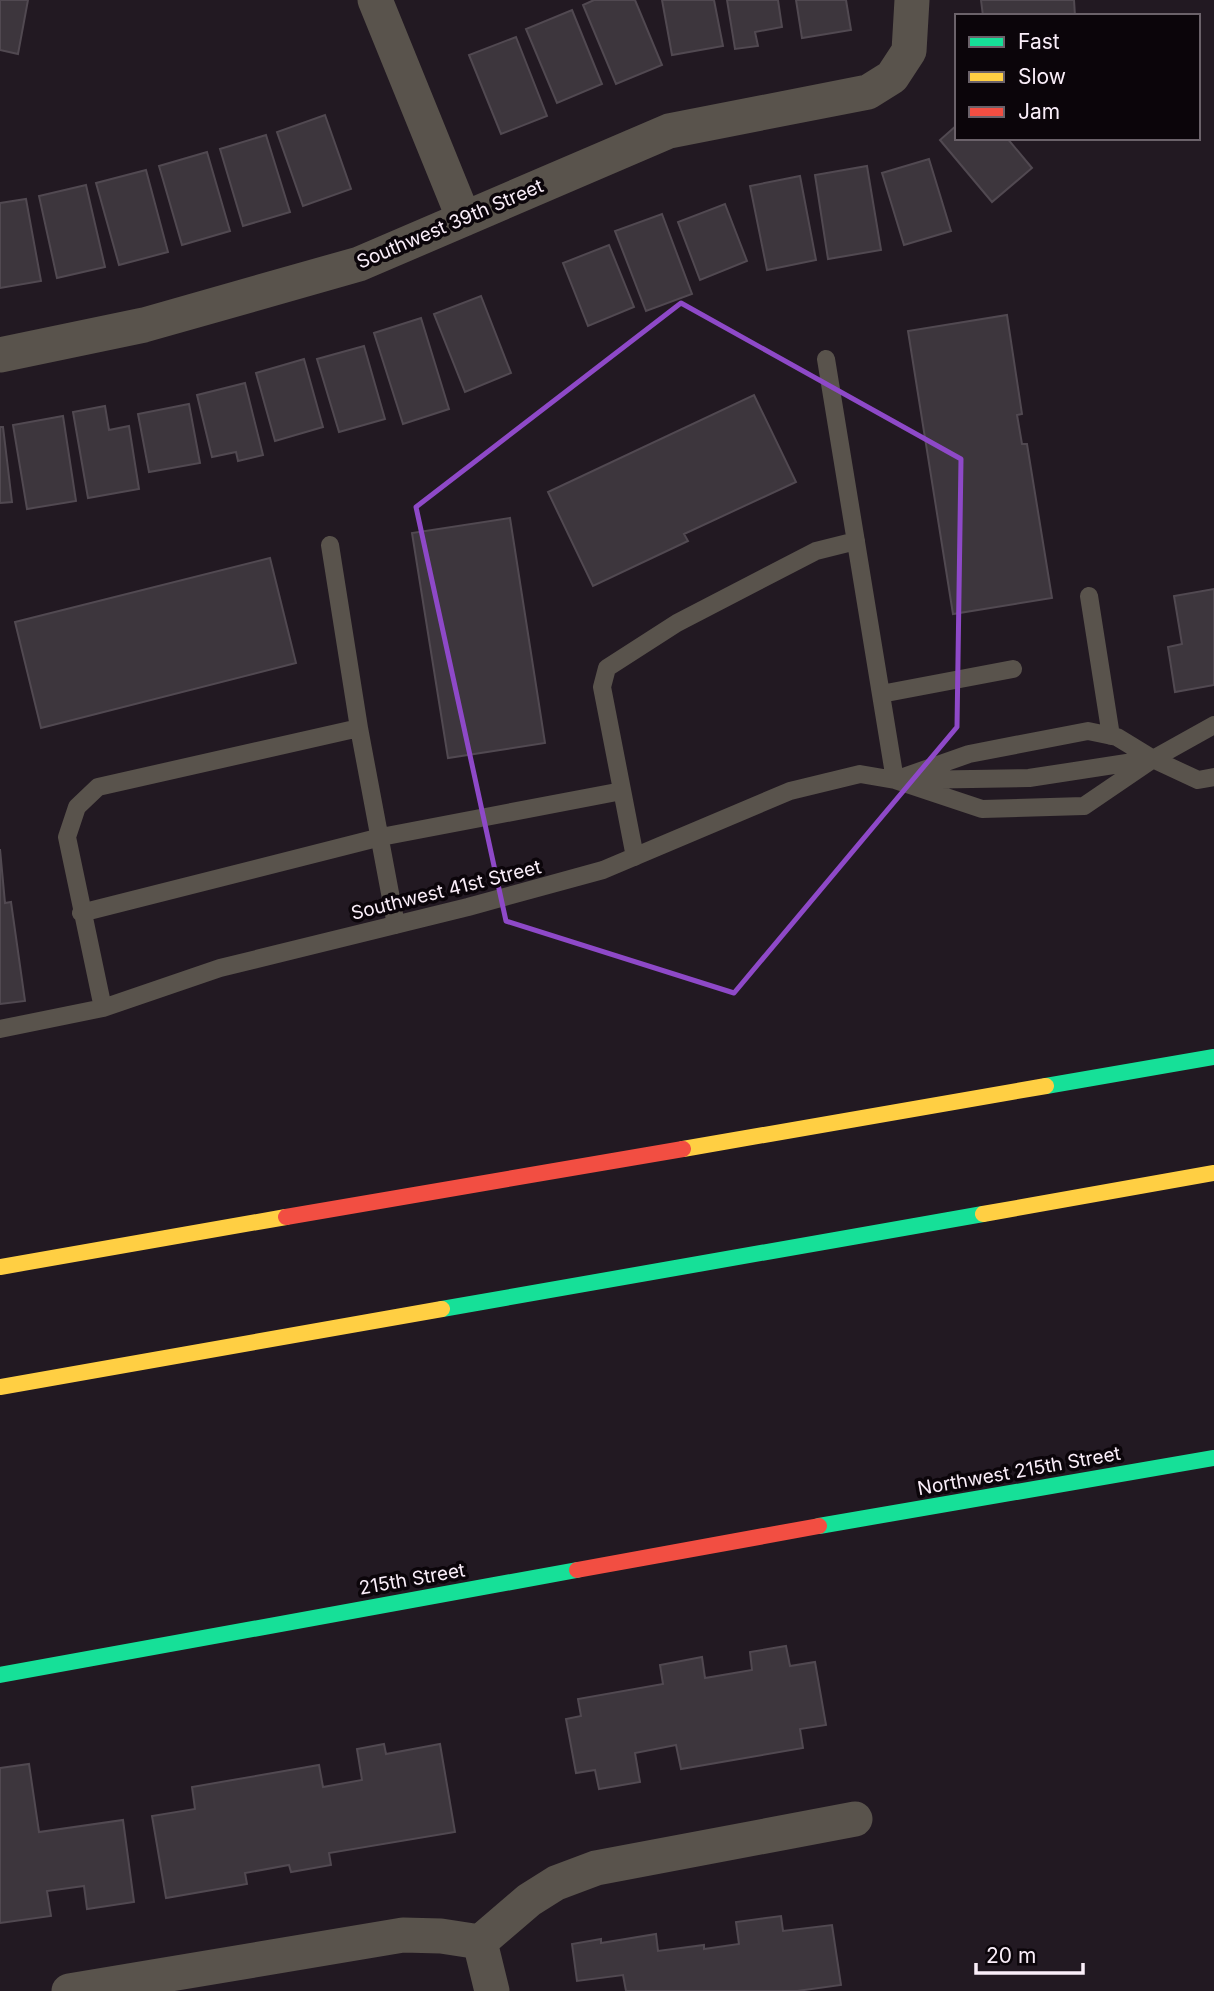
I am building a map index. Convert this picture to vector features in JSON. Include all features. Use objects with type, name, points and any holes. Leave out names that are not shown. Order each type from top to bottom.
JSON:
[{"type":"main road","points":[[0,1267],[1214,1057]]},
{"type":"main road","points":[[0,1387],[1214,1173]]},
{"type":"main road","name":"Northwest 215th Street","points":[[831,1524],[1214,1458]]},
{"type":"main road","name":"215th Street","points":[[0,1675],[831,1524]]},
{"type":"street","points":[[375,0],[464,219]]},
{"type":"street","name":"Southwest 39th Street","points":[[0,355],[144,325],[359,264],[669,131],[868,92],[892,77],[909,51],[912,0]]},
{"type":"street","points":[[69,1991],[403,1935],[441,1936],[480,1942],[556,1883],[596,1868],[855,1819]]},
{"type":"street","points":[[480,1942],[492,1991]]},
{"type":"lane","points":[[826,359],[895,780]]},
{"type":"lane","points":[[635,857],[602,687],[607,668],[677,623],[816,551],[856,541]]},
{"type":"lane","points":[[330,545],[359,728],[396,925]]},
{"type":"lane","points":[[1089,596],[1111,736]]},
{"type":"lane","points":[[881,694],[1013,669]]},
{"type":"lane","points":[[1153,759],[1214,725]]},
{"type":"lane","points":[[103,1008],[81,914],[67,837],[77,807],[98,787],[359,728]]},
{"type":"lane","name":"Southwest 41st Street","points":[[895,780],[969,754],[1088,731],[1117,737],[1153,759],[1198,780],[1214,777]]},
{"type":"lane","name":"Southwest 41st Street","points":[[0,1030],[103,1008],[220,968],[604,870],[790,791],[860,774],[895,780],[982,809],[1084,806],[1153,759]]},
{"type":"lane","name":"Southwest 41st Street","points":[[895,780],[1029,778],[1153,759]]},
{"type":"lane","points":[[81,914],[381,837],[622,791]]},
{"type":"highlighted area","points":[[681,303],[961,459],[957,727],[734,993],[506,921],[416,507]]},
{"type":"building","points":[[0,0],[28,0],[18,54],[0,50]]},
{"type":"building","points":[[594,0],[635,0],[662,65],[616,84],[583,5]]},
{"type":"building","points":[[662,0],[714,0],[723,46],[672,55]]},
{"type":"building","points":[[727,0],[778,0],[782,27],[755,32],[758,46],[735,49]]},
{"type":"building","points":[[796,0],[846,0],[851,30],[802,38]]},
{"type":"building","points":[[981,0],[1074,0],[1075,14],[983,14]]},
{"type":"building","points":[[572,10],[602,84],[557,103],[526,29]]},
{"type":"building","points":[[516,37],[547,116],[501,134],[469,55]]},
{"type":"building","points":[[325,115],[351,189],[303,206],[277,132]]},
{"type":"building","points":[[955,127],[955,140],[1009,140],[1032,168],[992,202],[940,140]]},
{"type":"building","points":[[266,135],[290,212],[243,226],[220,149]]},
{"type":"building","points":[[207,152],[230,231],[182,245],[159,166]]},
{"type":"building","points":[[929,159],[951,231],[904,245],[882,173]]},
{"type":"building","points":[[867,166],[881,250],[828,259],[815,175]]},
{"type":"building","points":[[146,170],[168,252],[119,265],[96,183]]},
{"type":"building","points":[[800,176],[816,260],[767,270],[750,186]]},
{"type":"building","points":[[86,185],[105,267],[57,278],[39,196]]},
{"type":"building","points":[[26,199],[41,281],[0,288],[0,203]]},
{"type":"building","points":[[725,204],[747,261],[700,280],[678,222]]},
{"type":"building","points":[[662,214],[692,294],[646,311],[615,231]]},
{"type":"building","points":[[609,245],[634,307],[588,326],[563,263]]},
{"type":"building","points":[[481,296],[511,373],[465,392],[434,314]]},
{"type":"building","points":[[1007,315],[1022,414],[1017,415],[1022,444],[1027,444],[1052,598],[953,614],[908,331]]},
{"type":"building","points":[[421,318],[449,409],[403,424],[374,333]]},
{"type":"building","points":[[364,346],[385,419],[339,432],[317,359]]},
{"type":"building","points":[[304,359],[323,427],[275,441],[256,373]]},
{"type":"building","points":[[245,383],[263,455],[238,461],[236,452],[212,457],[197,395]]},
{"type":"building","points":[[754,395],[796,482],[684,534],[688,541],[593,586],[548,492]]},
{"type":"building","points":[[189,404],[200,463],[149,472],[138,414]]},
{"type":"building","points":[[105,406],[109,430],[129,426],[139,489],[88,498],[73,412]]},
{"type":"building","points":[[63,416],[76,501],[27,509],[13,425]]},
{"type":"building","points":[[0,427],[3,427],[12,502],[0,503]]},
{"type":"building","points":[[510,518],[545,743],[448,758],[412,533]]},
{"type":"building","points":[[270,558],[296,663],[41,728],[15,622]]},
{"type":"building","points":[[1214,589],[1214,685],[1175,692],[1168,647],[1182,644],[1174,596]]},
{"type":"building","points":[[0,849],[5,903],[11,902],[25,1001],[0,1004]]},
{"type":"building","points":[[786,1646],[790,1666],[815,1662],[826,1725],[800,1729],[803,1748],[681,1769],[676,1745],[635,1753],[640,1782],[599,1789],[595,1770],[576,1773],[566,1719],[581,1716],[578,1699],[663,1684],[660,1665],[702,1657],[705,1678],[752,1670],[750,1652]]},
{"type":"building","points":[[384,1744],[386,1754],[440,1744],[455,1832],[329,1853],[331,1865],[291,1872],[289,1865],[245,1873],[247,1884],[166,1898],[152,1816],[195,1809],[192,1787],[319,1765],[323,1787],[362,1780],[357,1749]]},
{"type":"building","points":[[29,1764],[39,1832],[123,1820],[134,1902],[87,1909],[84,1886],[47,1891],[51,1916],[0,1923],[0,1768]]},
{"type":"building","points":[[781,1916],[783,1931],[832,1925],[841,1985],[797,1991],[626,1991],[623,1975],[577,1981],[572,1944],[601,1939],[601,1943],[656,1934],[658,1951],[704,1945],[704,1949],[739,1944],[736,1922]]},
{"type":"traffic: fast","points":[[1046,1086],[1214,1057]]},
{"type":"traffic: fast","points":[[442,1309],[983,1214]]},
{"type":"traffic: fast","points":[[819,1526],[1214,1458]]},
{"type":"traffic: fast","points":[[0,1675],[577,1570]]},
{"type":"traffic: slow","points":[[683,1149],[1046,1086]]},
{"type":"traffic: slow","points":[[983,1214],[1214,1173]]},
{"type":"traffic: slow","points":[[0,1267],[286,1217]]},
{"type":"traffic: slow","points":[[0,1387],[442,1309]]},
{"type":"traffic: jam","points":[[286,1217],[683,1149]]},
{"type":"traffic: jam","points":[[577,1570],[819,1526]]}]
